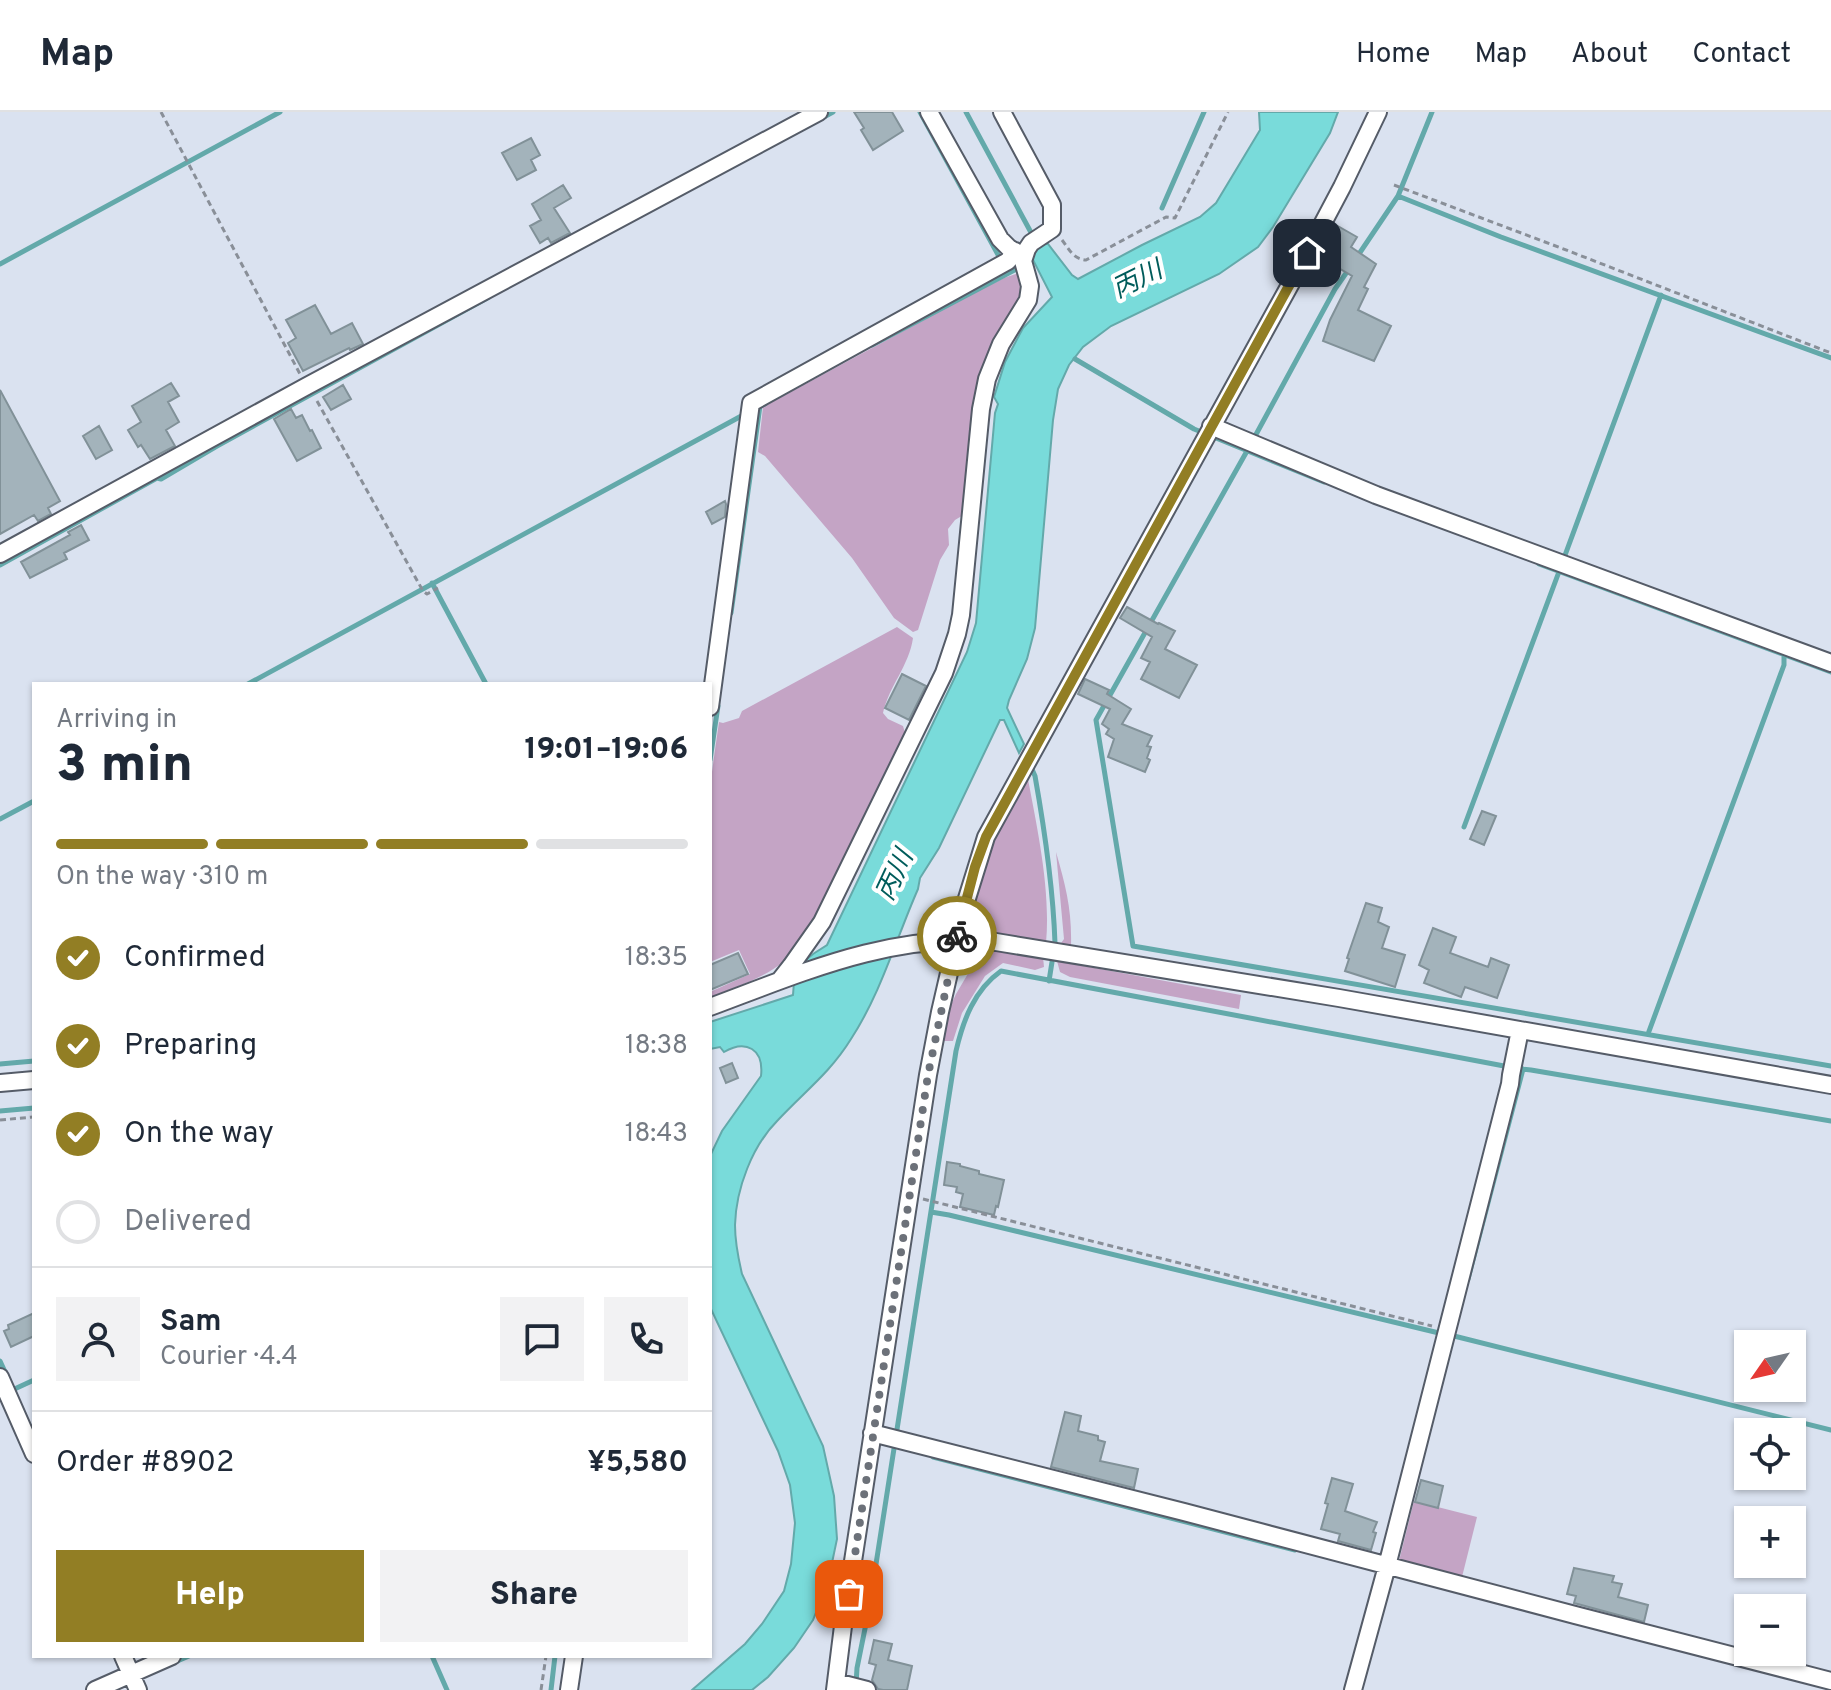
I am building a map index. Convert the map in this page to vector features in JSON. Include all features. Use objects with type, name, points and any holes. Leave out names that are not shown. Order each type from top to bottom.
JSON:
[{"type":"street","points":[[0,554],[311,392],[819,112]]},
{"type":"street","points":[[929,112],[1000,239],[1024,252]]},
{"type":"street","points":[[712,693],[751,403],[1024,252],[1052,205],[1002,112]]},
{"type":"street","points":[[850,1687],[878,1434],[928,1075],[951,940],[975,867],[986,837],[1342,187],[1378,112]]},
{"type":"street","points":[[785,979],[822,922],[950,656],[961,615],[984,393],[1001,344],[1028,300],[1030,286],[1024,252]]},
{"type":"street","points":[[1208,432],[1252,444],[1376,495],[1831,663]]},
{"type":"street","points":[[712,1006],[868,951],[951,940],[996,942],[1339,998],[1831,1085]]},
{"type":"street","points":[[1353,1690],[1389,1569],[1510,1084],[1520,1030]]},
{"type":"street","points":[[0,1083],[32,1080]]},
{"type":"street","points":[[4,1388],[32,1450]]},
{"type":"street","points":[[878,1434],[1184,1512],[1389,1569],[1831,1681]]},
{"type":"street","points":[[124,1658],[135,1682]]},
{"type":"street","points":[[95,1690],[135,1682],[169,1658]]},
{"type":"street","points":[[569,1690],[574,1658]]},
{"type":"path","points":[[161,112],[311,392],[420,586],[427,594],[438,588]]},
{"type":"path","points":[[1024,252],[1073,255],[1086,260],[1166,217],[1175,218],[1228,112]]},
{"type":"path","points":[[1399,187],[1831,353]]},
{"type":"path","points":[[0,1120],[32,1117]]},
{"type":"path","points":[[928,1200],[1447,1330]]},
{"type":"path","points":[[541,1690],[546,1658]]},
{"type":"shaded area","points":[[1022,272],[1024,287],[1020,303],[993,347],[965,514],[948,529],[949,545],[940,560],[918,630],[913,632],[894,618],[852,558],[765,456],[758,452],[763,407],[968,296]]},
{"type":"shaded area","points":[[897,627],[913,638],[883,713],[903,726],[906,736],[803,942],[772,970],[712,996],[712,991],[750,974],[739,950],[712,961],[712,772],[719,722],[739,718],[742,711]]},
{"type":"shaded area","points":[[1027,774],[1045,880],[1046,943],[978,932],[970,928],[968,920],[992,839]]},
{"type":"shaded area","points":[[1056,852],[1068,899],[1071,946],[1059,946],[1064,939]]},
{"type":"shaded area","points":[[995,950],[1043,957],[1044,967],[1035,970],[1003,963],[985,976],[962,1013],[953,1041],[942,1041],[945,1018],[956,994],[976,960],[985,952]]},
{"type":"shaded area","points":[[1057,961],[1241,995],[1239,1009],[1070,977],[1060,972]]},
{"type":"shaded area","points":[[1414,1501],[1477,1517],[1461,1581],[1398,1565]]},
{"type":"water","name":"丙川","points":[[1259,112],[1338,112],[1330,133],[1258,247],[1219,274],[1111,326],[1083,347],[1069,365],[1058,389],[1053,420],[1035,628],[1027,659],[1007,708],[1024,744],[1019,753],[1004,720],[1000,720],[939,848],[920,878],[888,966],[862,1021],[834,1062],[769,1130],[747,1169],[738,1197],[735,1225],[742,1274],[823,1446],[834,1496],[837,1539],[828,1582],[813,1620],[794,1648],[768,1677],[752,1690],[692,1690],[745,1644],[784,1591],[791,1564],[795,1523],[790,1485],[778,1451],[712,1311],[712,1152],[722,1131],[761,1076],[761,1067],[760,1059],[752,1049],[739,1046],[724,1052],[720,1047],[712,1049],[712,1021],[793,995],[795,969],[827,945],[967,652],[976,623],[998,404],[994,397],[1005,362],[1023,328],[1052,297],[1032,258],[1036,248],[1043,243],[1048,244],[1078,279],[1200,217],[1216,203],[1260,130]]},
{"type":"building","points":[[854,112],[892,112],[903,131],[873,150]]},
{"type":"building","points":[[531,138],[540,155],[531,160],[536,170],[517,180],[502,153]]},
{"type":"building","points":[[563,185],[571,198],[554,208],[570,233],[551,243],[548,238],[540,243],[530,226],[541,220],[532,204]]},
{"type":"building","points":[[1336,225],[1357,237],[1351,247],[1376,264],[1364,287],[1368,289],[1358,310],[1391,326],[1374,361],[1323,341],[1352,276],[1318,256]]},
{"type":"building","points":[[315,305],[331,334],[352,323],[363,344],[303,371],[288,343],[296,338],[286,320]]},
{"type":"building","points":[[171,383],[179,396],[168,402],[179,422],[166,430],[175,446],[150,459],[128,430],[141,422],[132,406]]},
{"type":"building","points":[[343,385],[351,399],[331,410],[323,397]]},
{"type":"building","points":[[0,390],[60,501],[48,508],[51,514],[38,521],[34,515],[0,534]]},
{"type":"building","points":[[291,409],[296,418],[302,415],[321,448],[297,461],[274,419]]},
{"type":"building","points":[[99,426],[112,450],[96,459],[83,436]]},
{"type":"building","points":[[725,501],[725,517],[712,524],[706,512]]},
{"type":"building","points":[[81,525],[89,540],[64,553],[67,559],[30,578],[21,562],[70,535],[68,532]]},
{"type":"building","points":[[1127,607],[1175,631],[1165,649],[1197,665],[1179,698],[1141,679],[1150,662],[1141,658],[1152,637],[1120,618]]},
{"type":"building","points":[[902,674],[926,686],[909,720],[885,708]]},
{"type":"building","points":[[1085,679],[1109,690],[1107,694],[1131,709],[1122,724],[1152,736],[1147,746],[1151,747],[1147,758],[1150,760],[1145,772],[1108,757],[1114,739],[1106,734],[1109,729],[1102,724],[1110,709],[1078,694]]},
{"type":"building","points":[[1482,811],[1496,816],[1484,845],[1470,839]]},
{"type":"building","points":[[1366,903],[1382,908],[1378,922],[1389,927],[1382,948],[1405,955],[1395,987],[1345,971]]},
{"type":"building","points":[[1433,928],[1456,937],[1450,953],[1488,967],[1491,958],[1509,965],[1497,998],[1465,987],[1461,997],[1424,983],[1429,970],[1419,965]]},
{"type":"building","points":[[738,953],[748,974],[712,989],[712,964]]},
{"type":"building","points":[[732,1063],[738,1078],[726,1083],[720,1068]]},
{"type":"building","points":[[947,1162],[1004,1180],[994,1215],[960,1207],[963,1194],[956,1192],[957,1187],[944,1185]]},
{"type":"building","points":[[32,1314],[32,1337],[11,1347],[4,1331],[9,1329],[8,1325]]},
{"type":"building","points":[[1065,1412],[1081,1416],[1078,1431],[1098,1436],[1098,1440],[1105,1442],[1100,1461],[1138,1469],[1134,1488],[1051,1467]]},
{"type":"building","points":[[1332,1478],[1353,1484],[1345,1511],[1377,1522],[1371,1550],[1338,1541],[1340,1534],[1321,1529]]},
{"type":"building","points":[[1421,1480],[1443,1486],[1438,1508],[1415,1502]]},
{"type":"building","points":[[1574,1568],[1614,1576],[1612,1582],[1622,1584],[1618,1597],[1648,1605],[1644,1622],[1574,1603],[1576,1596],[1567,1594]]},
{"type":"building","points":[[874,1640],[892,1644],[888,1660],[912,1666],[907,1690],[878,1689],[872,1680],[876,1665],[869,1663]]},
{"type":"waterway","points":[[0,264],[280,112]]},
{"type":"waterway","points":[[822,118],[833,112]]},
{"type":"waterway","points":[[920,112],[1002,262]]},
{"type":"waterway","points":[[966,112],[1034,238]]},
{"type":"waterway","points":[[1162,208],[1204,112]]},
{"type":"waterway","points":[[1357,257],[1398,196],[1432,112]]},
{"type":"waterway","points":[[1398,196],[1831,358]]},
{"type":"waterway","points":[[872,345],[1022,266]]},
{"type":"waterway","points":[[1349,269],[1335,289],[1096,720],[1133,946],[1831,1066]]},
{"type":"waterway","points":[[1564,558],[1661,295]]},
{"type":"waterway","points":[[0,565],[489,297]]},
{"type":"waterway","points":[[1075,359],[1194,429],[1324,482]]},
{"type":"waterway","points":[[731,613],[760,406],[765,404]]},
{"type":"waterway","points":[[252,682],[745,414]]},
{"type":"waterway","points":[[1539,564],[1831,672]]},
{"type":"waterway","points":[[1464,827],[1560,569]]},
{"type":"waterway","points":[[432,583],[485,682]]},
{"type":"waterway","points":[[1648,1034],[1784,665],[1784,655]]},
{"type":"waterway","points":[[712,746],[718,706]]},
{"type":"waterway","points":[[1031,767],[1045,838],[1055,943]]},
{"type":"waterway","points":[[0,819],[32,802]]},
{"type":"waterway","points":[[1049,981],[1052,962]]},
{"type":"waterway","points":[[856,1685],[956,1051],[971,1007],[984,987],[1001,971],[1520,1069],[1831,1121]]},
{"type":"waterway","points":[[0,1064],[32,1061]]},
{"type":"waterway","points":[[1468,1279],[1523,1069]]},
{"type":"waterway","points":[[0,1111],[32,1108]]},
{"type":"waterway","points":[[931,1212],[1439,1333]]},
{"type":"waterway","points":[[1454,1336],[1831,1430]]},
{"type":"waterway","points":[[0,1361],[6,1374]]},
{"type":"waterway","points":[[8,1392],[32,1381]]},
{"type":"waterway","points":[[933,1457],[1295,1550]]},
{"type":"waterway","points":[[175,1662],[184,1658]]},
{"type":"waterway","points":[[433,1658],[447,1690]]},
{"type":"waterway","points":[[551,1690],[555,1658]]},
{"type":"way so far","points":[[849,1594],[928,1075],[957,936]]},
{"type":"route","points":[[957,936],[986,837],[1307,253]]}]
